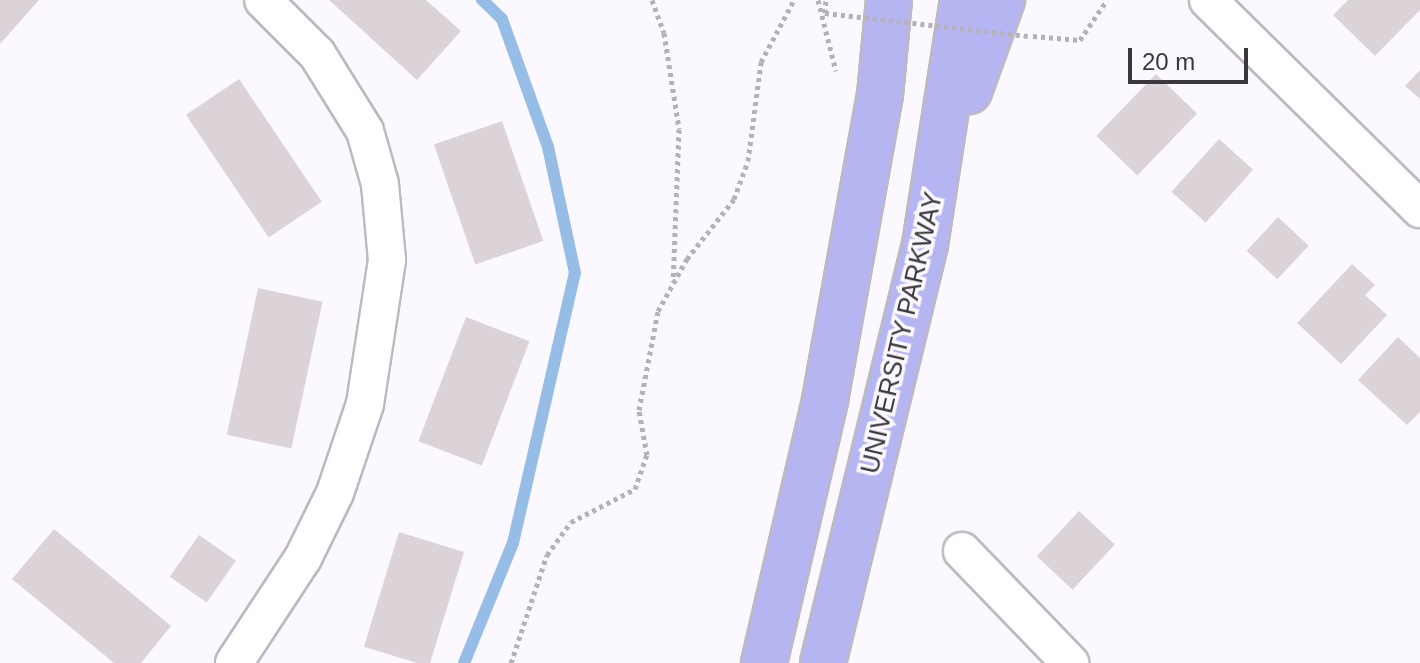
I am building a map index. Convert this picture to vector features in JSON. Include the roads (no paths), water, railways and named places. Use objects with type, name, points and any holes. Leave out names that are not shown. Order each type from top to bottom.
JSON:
[{"type":"main road","points":[[764,663],[825,400],[880,95],[889,0]]},
{"type":"main road","name":"UNIVERSITY PARKWAY","points":[[823,663],[925,245],[946,131],[963,0]]},
{"type":"main road","points":[[946,131],[967,98],[1002,0]]},
{"type":"street","points":[[234,663],[303,558],[335,493],[365,404],[387,260],[380,184],[365,131],[317,54],[263,0]]},
{"type":"street","points":[[1208,0],[1420,209]]},
{"type":"street","points":[[962,551],[1070,663]]},
{"type":"waterway","points":[[464,663],[513,543],[575,273],[548,147],[502,19],[482,0]]}]
